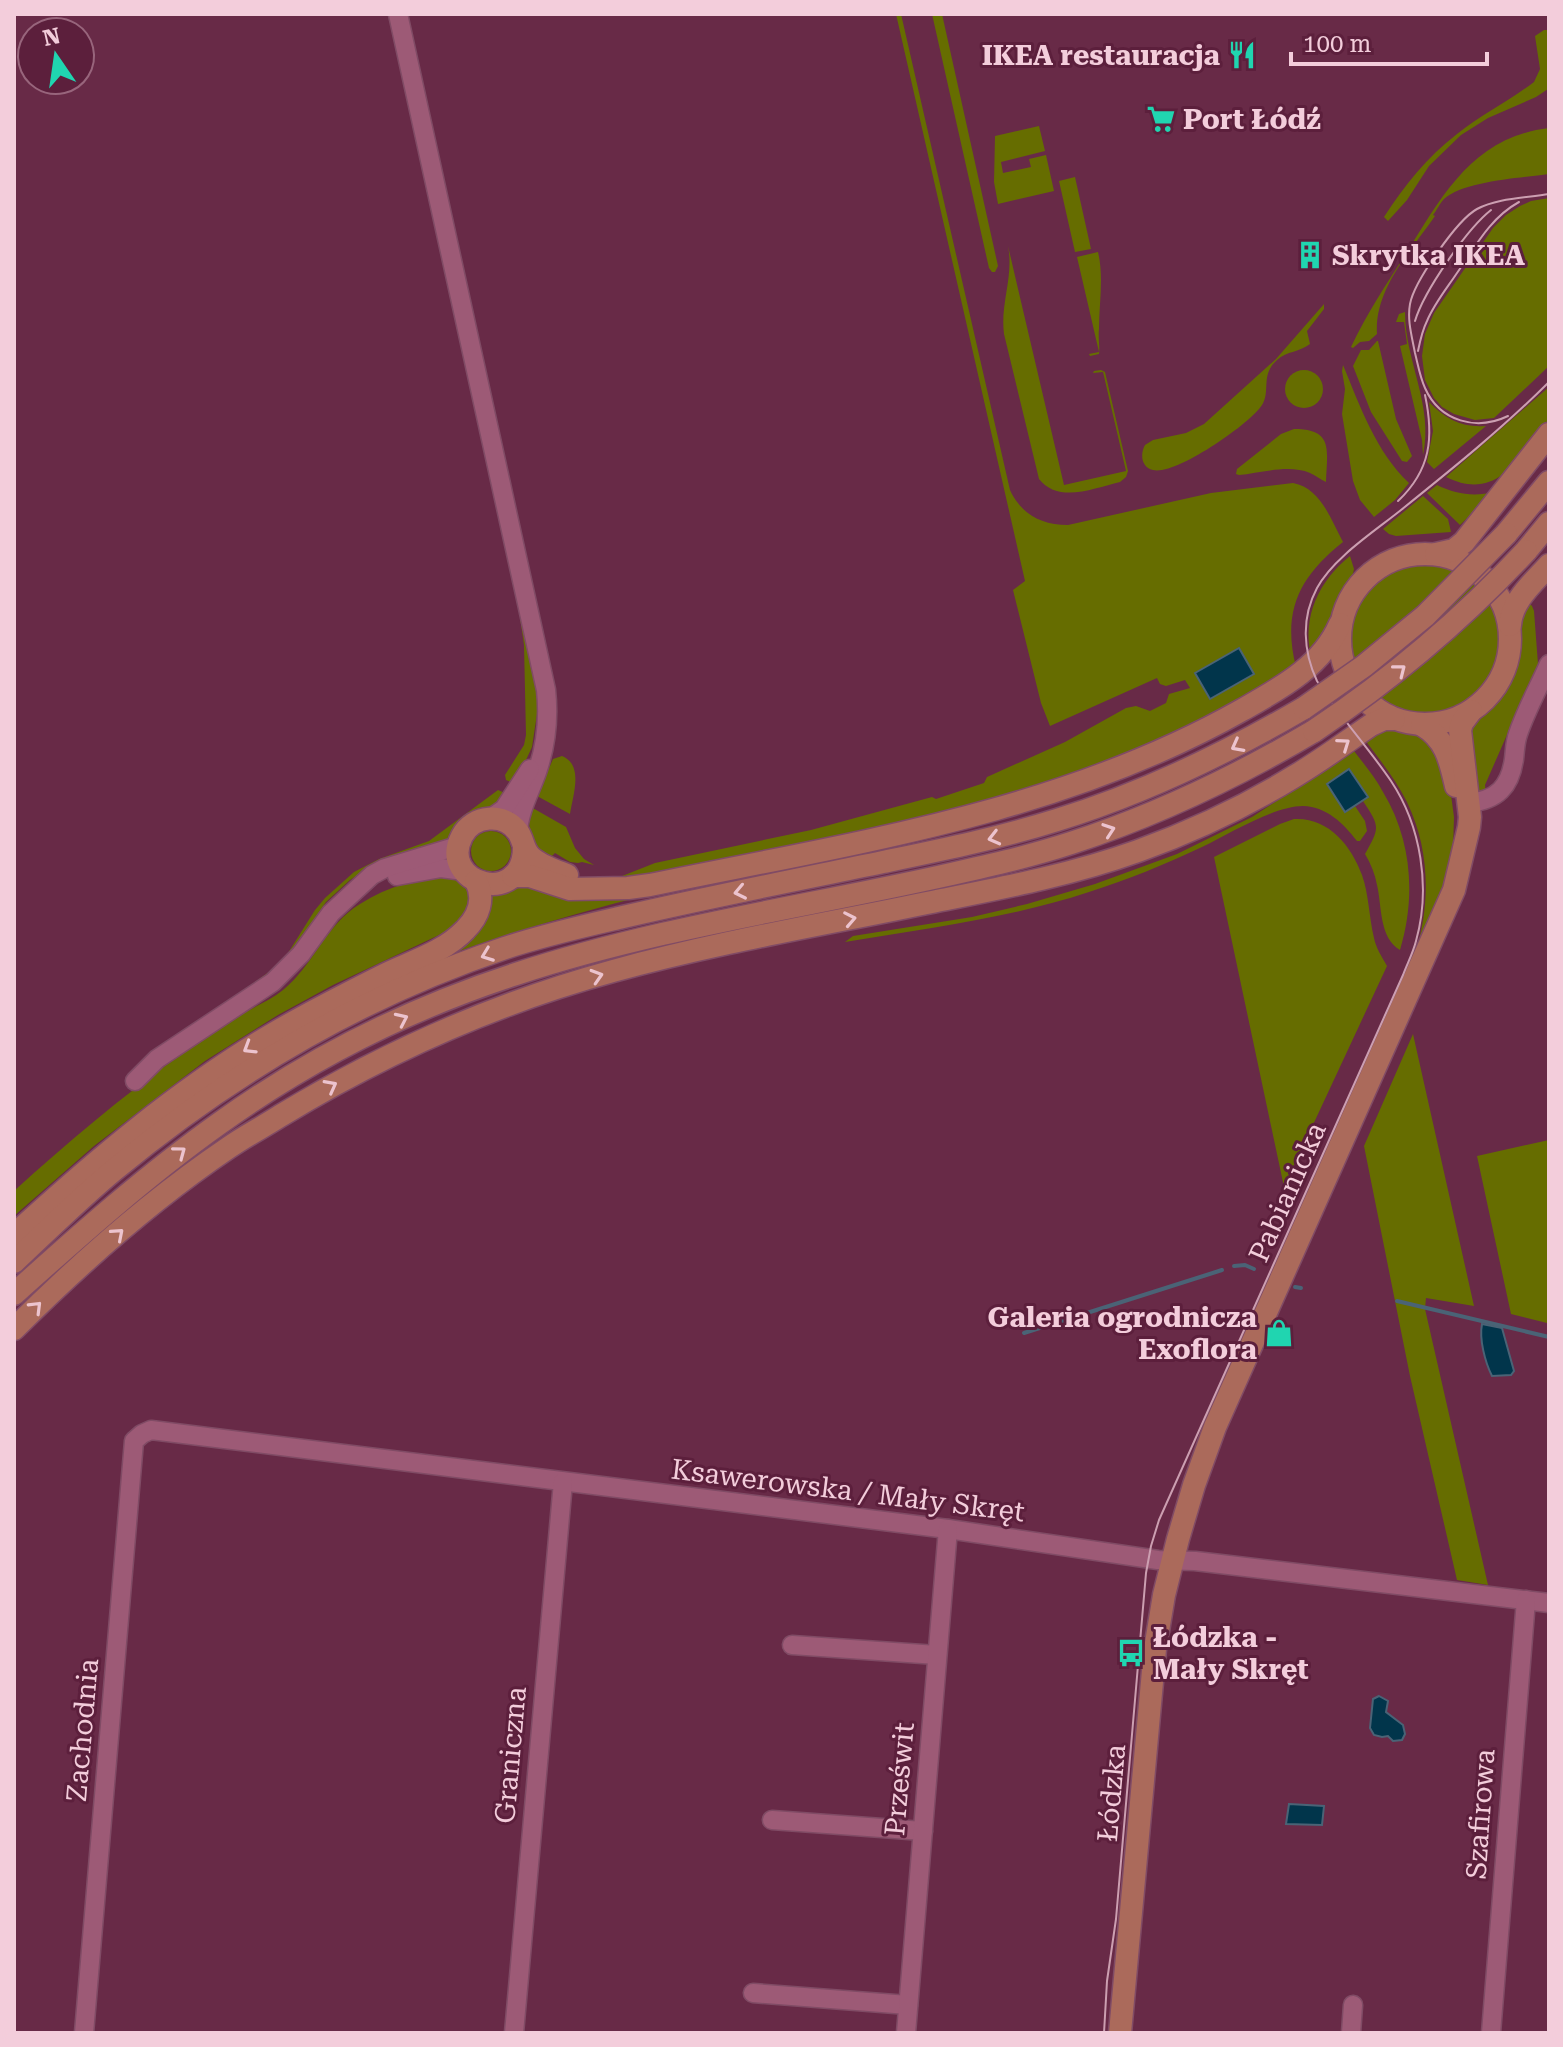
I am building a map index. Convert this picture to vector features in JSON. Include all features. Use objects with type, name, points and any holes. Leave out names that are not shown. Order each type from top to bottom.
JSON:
[{"type":"main road","points":[[1436,554],[1454,550],[1467,539],[1549,434]]},
{"type":"main road","points":[[14,1262],[114,1170],[203,1102],[329,1023],[392,993],[506,947],[578,928],[943,850],[1056,821],[1174,777],[1231,750],[1304,708],[1364,666],[1425,616],[1506,534],[1549,482]]},
{"type":"main road","points":[[14,1294],[129,1192],[221,1122],[343,1046],[421,1011],[514,974],[576,955],[652,936],[992,865],[1069,844],[1138,819],[1264,761],[1357,702],[1415,658],[1475,604],[1549,523]]},
{"type":"main road","points":[[513,876],[530,876],[570,889],[650,885],[903,833],[1078,785],[1223,721],[1297,677],[1324,652],[1340,624],[1352,592],[1365,578],[1391,559],[1414,553],[1436,554],[1459,561],[1483,577],[1500,599],[1510,625]]},
{"type":"main road","points":[[14,1329],[59,1284],[131,1222],[229,1147],[316,1094],[419,1041],[520,1000],[610,972],[683,953],[1029,882],[1108,861],[1223,815],[1298,774],[1384,719],[1422,725],[1463,716],[1494,689],[1502,675],[1510,649],[1513,610],[1549,565]]},
{"type":"main road","points":[[1340,624],[1342,662],[1354,686],[1369,703],[1394,719]]},
{"type":"main road","points":[[1297,677],[1322,673],[1339,677],[1354,686]]},
{"type":"main road","name":"Pabianicka","points":[[1172,1560],[1215,1427],[1448,906],[1469,827],[1460,736],[1462,723],[1471,711]]},
{"type":"main road","name":"Pabianicka","points":[[1422,725],[1439,737],[1450,764],[1463,851]]},
{"type":"main road","points":[[14,1235],[123,1139],[246,1050],[312,1011],[454,941],[477,915],[481,896],[458,856],[460,840],[475,822],[491,818],[506,822],[537,861],[597,888]]},
{"type":"main road","points":[[470,876],[483,884],[499,884],[513,876],[522,863],[521,840]]},
{"type":"main road","name":"Łódzka","points":[[1120,2033],[1151,1682],[1159,1620],[1172,1560]]},
{"type":"street","points":[[398,14],[544,676],[546,729],[539,768],[520,815],[521,840]]},
{"type":"street","points":[[1469,803],[1490,799],[1505,785],[1513,767],[1518,733],[1549,664]]},
{"type":"street","points":[[491,818],[504,809],[531,767],[546,729]]},
{"type":"street","points":[[135,1081],[157,1059],[273,982],[301,954],[331,913],[372,875],[385,868],[447,850],[460,840]]},
{"type":"street","points":[[364,884],[373,885],[403,873],[441,868],[470,876]]},
{"type":"street","name":"Ksawerowska / Mały Skręt","points":[[142,1434],[151,1430],[948,1529],[1172,1560],[1549,1603]]},
{"type":"street","name":"Zachodnia","points":[[84,2033],[134,1441],[142,1434]]},
{"type":"street","name":"Graniczna","points":[[514,2033],[563,1482]]},
{"type":"street","name":"Prześwit","points":[[906,2033],[948,1529]]},
{"type":"street","name":"Szafirowa","points":[[1491,2033],[1526,1600]]},
{"type":"street","points":[[792,1645],[937,1655]]},
{"type":"street","points":[[772,1820],[923,1831]]},
{"type":"street","points":[[753,1993],[908,2005]]},
{"type":"street","points":[[1351,2033],[1353,2005]]},
{"type":"shaded area","points":[[896,14],[901,14],[1010,490],[1020,506],[1041,520],[1068,525],[1211,493],[1293,483],[1303,486],[1318,498],[1343,542],[1315,568],[1298,597],[1291,629],[1296,667],[1167,736],[1065,777],[947,811],[646,876],[612,880],[655,863],[811,830],[932,797],[936,799],[984,783],[987,777],[1065,742],[1126,708],[1136,706],[1150,711],[1166,703],[1169,694],[1190,688],[1185,680],[1166,686],[1160,684],[1157,678],[1050,726],[1041,703],[1013,590],[1025,581]]},
{"type":"shaded area","points":[[932,14],[942,14],[998,266],[995,272],[989,268]]},
{"type":"shaded area","points":[[1549,30],[1548,89],[1488,118],[1461,135],[1429,166],[1407,200],[1388,221],[1384,217],[1392,205],[1436,152],[1466,127],[1534,82],[1540,69],[1535,36]]},
{"type":"shaded area","points":[[1039,126],[1045,151],[1001,162],[1003,173],[1031,167],[1029,159],[1046,155],[1054,191],[998,204],[994,182],[995,136]]},
{"type":"shaded area","points":[[1549,128],[1549,174],[1479,184],[1444,199],[1388,286],[1381,302],[1377,334],[1369,341],[1351,347],[1370,310],[1420,230],[1463,172],[1500,143]]},
{"type":"shaded area","points":[[1075,177],[1091,249],[1075,252],[1059,181]]},
{"type":"shaded area","points":[[1549,198],[1549,366],[1494,418],[1475,420],[1454,414],[1434,398],[1425,380],[1422,356],[1425,334],[1434,313],[1493,228],[1506,215],[1531,201]]},
{"type":"shaded area","points":[[1008,246],[1064,485],[1126,471],[1103,372],[1093,373],[1101,370],[1105,372],[1128,471],[1120,482],[1067,493],[1047,487],[1039,479],[1004,334]]},
{"type":"shaded area","points":[[1098,252],[1101,281],[1099,352],[1077,257]]},
{"type":"shaded area","points":[[1324,304],[1324,309],[1307,331],[1310,344],[1281,357],[1272,366],[1267,377],[1265,400],[1243,424],[1178,465],[1164,470],[1146,466],[1142,456],[1145,445],[1153,440],[1186,433],[1204,424],[1276,359]]},
{"type":"shaded area","points":[[1405,312],[1409,348],[1425,419],[1423,455],[1400,346],[1407,344],[1404,322],[1396,322],[1399,314]]},
{"type":"shaded area","points":[[1377,341],[1396,419],[1412,456],[1407,462],[1402,461],[1371,412],[1353,366],[1361,350],[1369,350]]},
{"type":"shaded area","points":[[1343,365],[1378,443],[1409,483],[1395,500],[1374,517],[1360,500],[1353,481],[1342,414],[1345,389]]},
{"type":"shaded area","points":[[1304,370],[1317,376],[1323,389],[1317,402],[1304,408],[1291,402],[1285,389],[1291,376]]},
{"type":"shaded area","points":[[1549,387],[1548,421],[1508,471],[1486,483],[1461,483],[1446,477]]},
{"type":"shaded area","points":[[1429,402],[1455,421],[1486,426],[1434,469],[1427,462],[1433,431]]},
{"type":"shaded area","points":[[1294,429],[1307,430],[1322,437],[1327,451],[1326,482],[1310,473],[1293,469],[1236,474],[1237,469],[1281,434]]},
{"type":"shaded area","points":[[1437,485],[1465,494],[1494,492],[1460,525],[1427,493]]},
{"type":"shaded area","points":[[1423,496],[1448,519],[1451,532],[1396,536],[1383,529]]},
{"type":"shaded area","points":[[1350,556],[1354,569],[1352,578],[1338,601],[1330,632],[1311,656],[1309,627],[1316,600],[1330,577]]},
{"type":"shaded area","points":[[1425,561],[1455,567],[1480,583],[1496,608],[1502,638],[1496,668],[1480,693],[1455,709],[1425,715],[1395,709],[1370,693],[1354,668],[1348,638],[1354,608],[1370,583],[1395,567]]},
{"type":"shaded area","points":[[1528,602],[1534,611],[1538,664],[1485,785],[1486,794],[1476,792],[1465,737],[1508,682],[1516,661],[1519,628]]},
{"type":"shaded area","points":[[524,611],[539,701],[532,747],[515,784],[506,780],[505,775],[524,745],[526,735],[524,645],[520,618]]},
{"type":"shaded area","points":[[1396,728],[1430,737],[1449,780],[1454,817],[1448,879],[1415,954],[1426,897],[1420,839],[1403,794],[1365,740],[1376,732]]},
{"type":"shaded area","points":[[1354,751],[1393,810],[1405,849],[1408,910],[1400,950],[1393,945],[1385,930],[1375,877],[1365,854],[1376,827],[1363,801],[1368,797],[1345,812],[1355,806],[1365,821],[1367,831],[1360,841],[1320,809],[1291,807],[1146,871],[1059,901],[968,922],[845,942],[853,936],[972,917],[1027,904],[1095,884],[1177,854],[1252,817]]},
{"type":"shaded area","points":[[562,756],[569,760],[575,773],[570,814],[537,796],[553,759]]},
{"type":"shaded area","points":[[498,790],[507,794],[501,802],[444,843],[367,869],[350,880],[326,902],[293,950],[267,976],[234,997],[273,969],[288,953],[325,898],[354,872],[379,859],[429,841]]},
{"type":"shaded area","points":[[531,807],[566,827],[575,848],[594,865],[570,862],[555,853],[550,858],[538,848],[529,823]]},
{"type":"shaded area","points":[[1294,819],[1328,828],[1352,853],[1364,883],[1375,942],[1387,966],[1284,1187],[1214,857]]},
{"type":"shaded area","points":[[491,831],[505,837],[511,851],[505,865],[491,871],[477,865],[471,851],[477,837]]},
{"type":"shaded area","points":[[452,876],[465,884],[471,906],[454,928],[333,985],[205,1061],[94,1146],[14,1216],[14,1191],[157,1072],[212,1033],[283,990],[348,912],[393,888]]},
{"type":"shaded area","points":[[523,886],[681,887],[562,918],[445,956],[479,920],[492,896]]},
{"type":"shaded area","points":[[1413,1034],[1474,1306],[1426,1298],[1425,1309],[1488,1585],[1457,1580],[1410,1376],[1364,1146]]},
{"type":"shaded area","points":[[1549,1140],[1549,1327],[1547,1323],[1511,1314],[1477,1156]]},
{"type":"water","points":[[1239,648],[1254,674],[1210,699],[1195,673]]},
{"type":"water","points":[[1349,769],[1368,797],[1345,812],[1327,784]]},
{"type":"water","points":[[1482,1324],[1502,1328],[1514,1371],[1511,1375],[1492,1376],[1483,1350]]},
{"type":"water","points":[[1379,1696],[1388,1701],[1386,1712],[1403,1725],[1405,1734],[1402,1740],[1393,1741],[1388,1736],[1374,1735],[1370,1728],[1373,1699]]},
{"type":"water","points":[[1289,1804],[1324,1806],[1322,1825],[1286,1824]]},
{"type":"waterway","points":[[1234,1266],[1245,1265],[1254,1269]]},
{"type":"waterway","points":[[1024,1333],[1222,1270]]},
{"type":"waterway","points":[[1295,1287],[1301,1288]]},
{"type":"waterway","points":[[1397,1301],[1549,1337]]},
{"type":"tram line","points":[[1508,416],[1472,423],[1450,416],[1432,400],[1423,384],[1415,353],[1409,322],[1410,304],[1428,267],[1469,215],[1493,203],[1549,194]]},
{"type":"tram line","points":[[1418,351],[1425,325],[1441,296],[1491,225],[1519,202]]},
{"type":"tram line","points":[[1415,321],[1447,261],[1491,210]]},
{"type":"tram line","points":[[1104,2033],[1151,1546],[1159,1520],[1403,975],[1415,945],[1420,921],[1423,879],[1410,818],[1391,781],[1317,681],[1307,646],[1308,611],[1317,588],[1333,566],[1477,448],[1549,382]]},
{"type":"tram line","points":[[1398,501],[1417,477],[1427,452],[1429,425],[1425,395]]},
{"type":"place","name":"IKEA restauracja","points":[[1242,55]]},
{"type":"place","name":"Port Łódź","points":[[1161,119]]},
{"type":"place","name":"Skrytka IKEA","points":[[1310,255]]},
{"type":"place","name":"Galeria ogrodnicza Exoflora","points":[[1279,1333]]},
{"type":"place","name":"Łódzka - Mały Skręt","points":[[1131,1653]]}]
